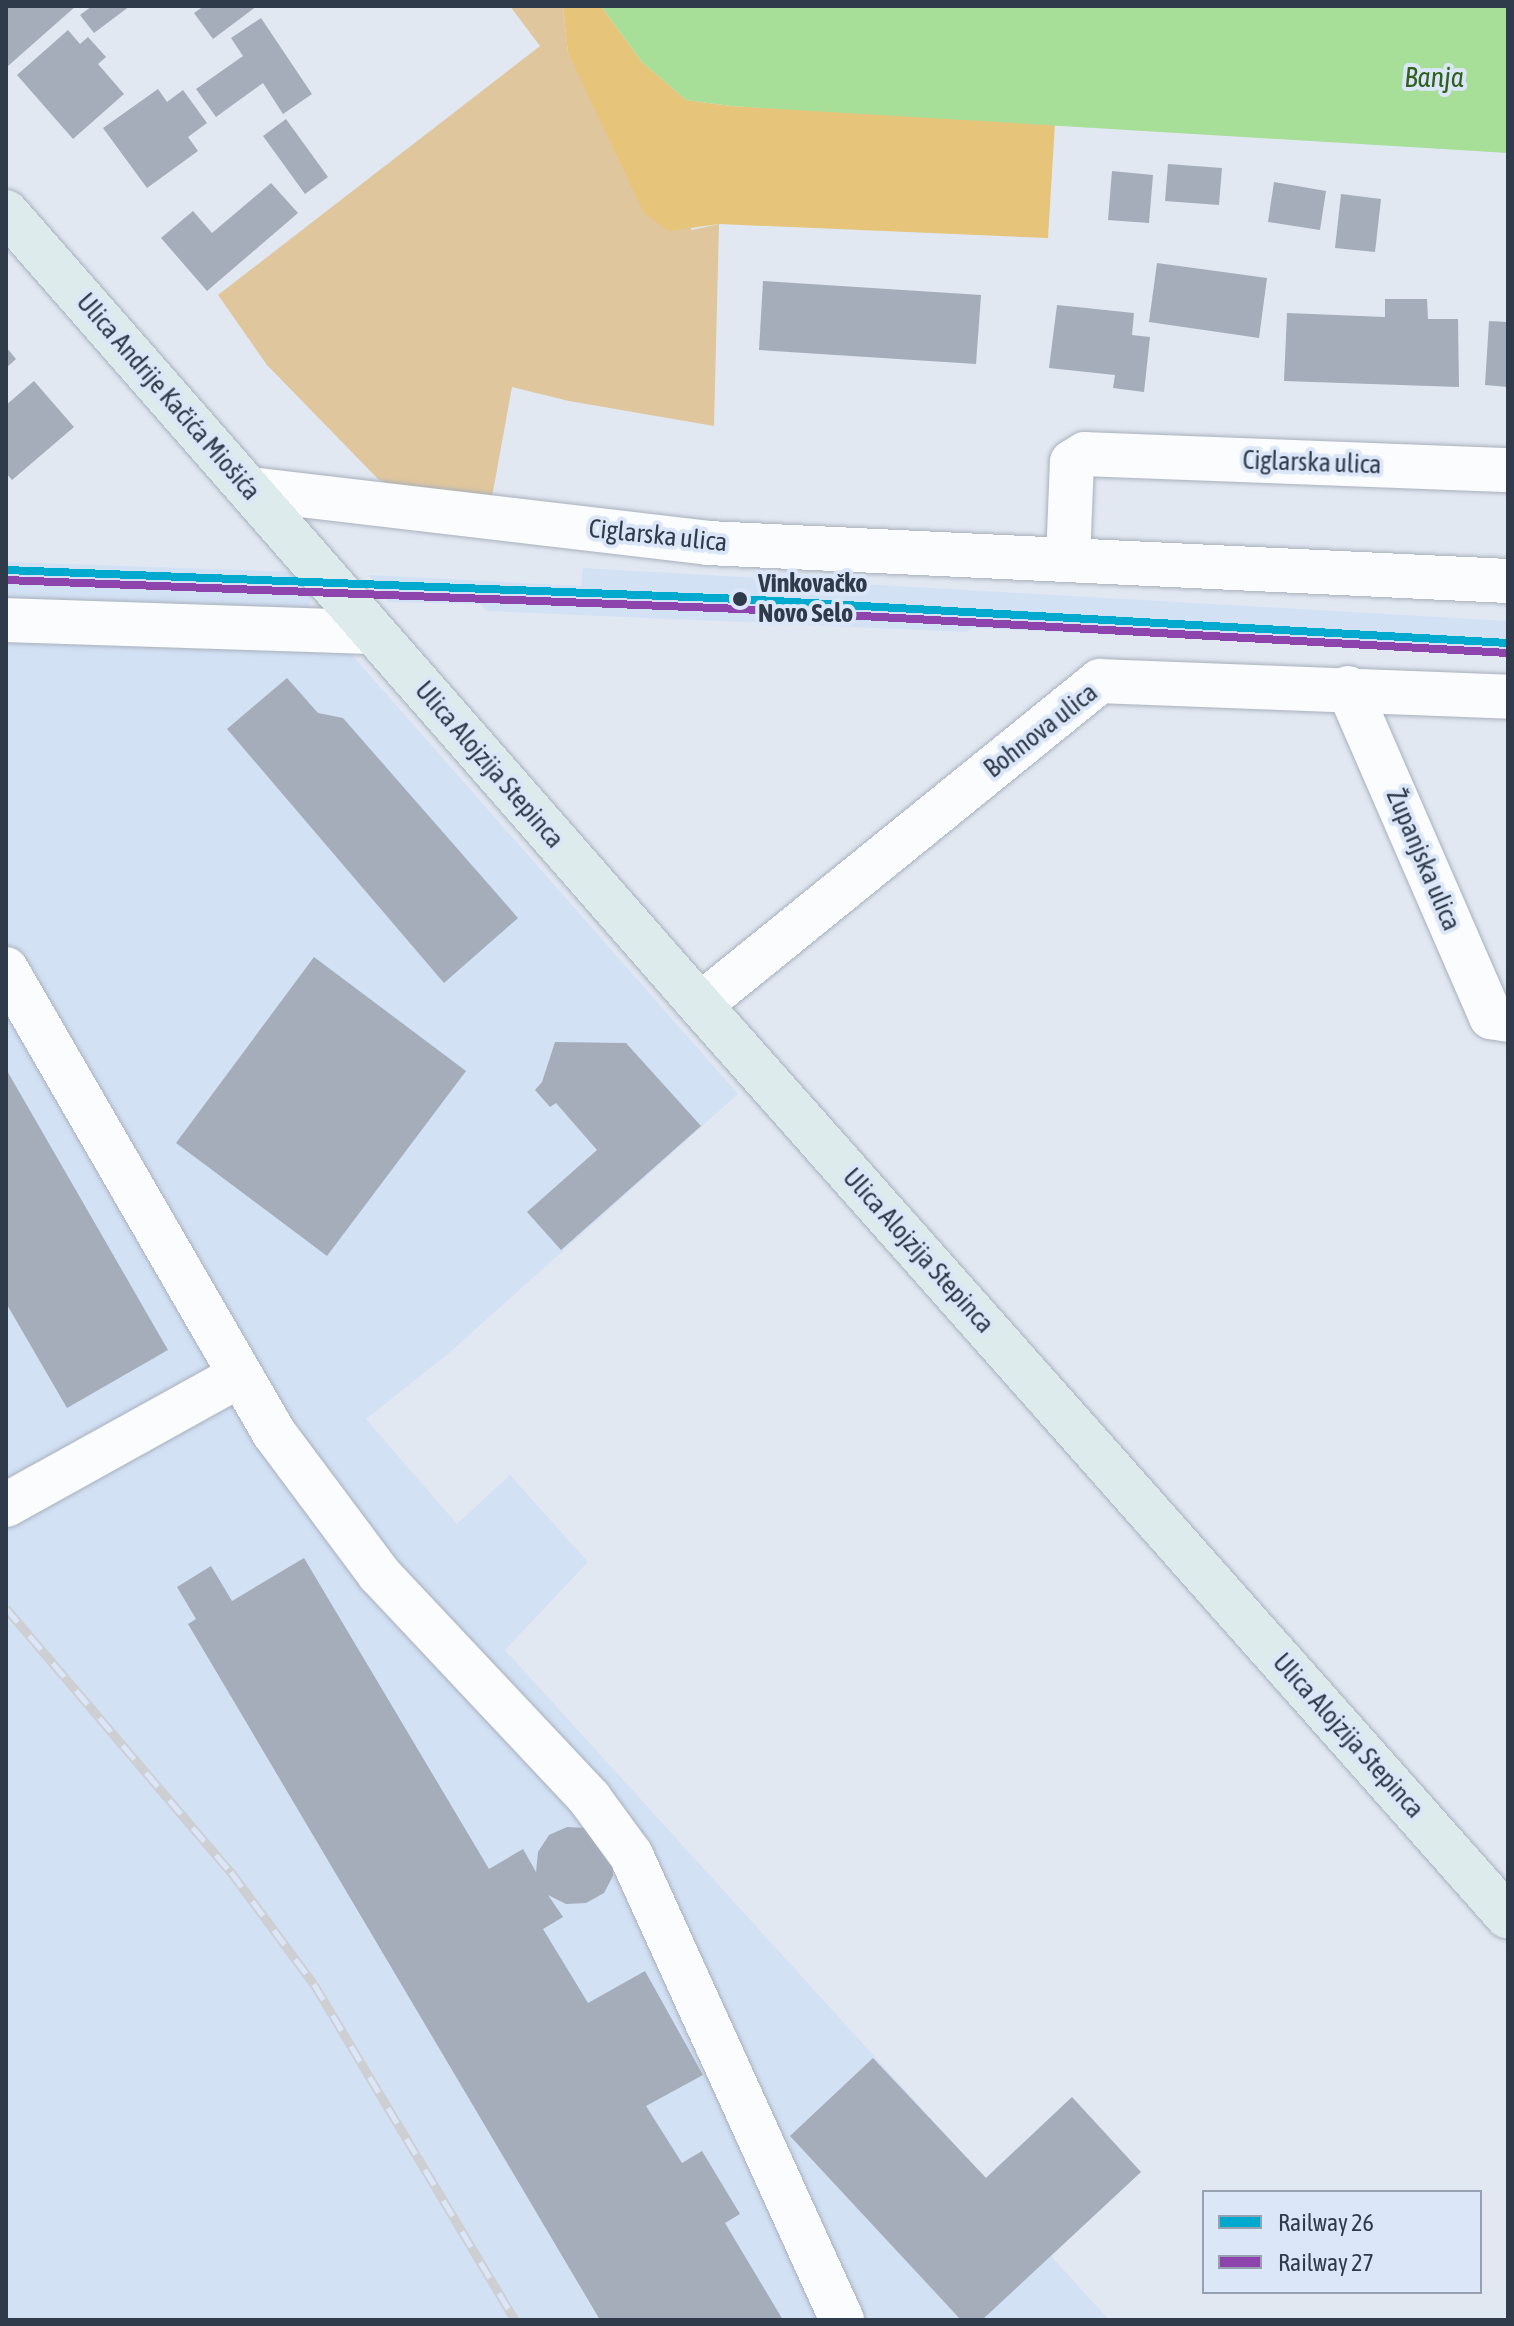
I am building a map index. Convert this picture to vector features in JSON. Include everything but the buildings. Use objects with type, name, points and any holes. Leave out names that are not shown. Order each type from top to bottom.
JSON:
[{"type":"main road","name":"Ulica Andrije Kačića Miošića","points":[[6,212],[330,583]]},
{"type":"main road","name":"Ulica Alojzija Stepinca","points":[[330,583],[1508,1917]]},
{"type":"street","name":"Ciglarska ulica","points":[[1068,560],[1072,462],[1085,454],[1508,470]]},
{"type":"street","name":"Ciglarska ulica","points":[[249,489],[708,543],[1508,581]]},
{"type":"street","points":[[6,620],[372,632]]},
{"type":"street","name":"Bohnova ulica","points":[[700,1005],[1100,681],[1348,688],[1508,697]]},
{"type":"street","name":"Županjska ulica","points":[[1348,688],[1491,1017],[1508,1020]]},
{"type":"street","points":[[6,969],[274,1433],[379,1574],[590,1799],[631,1855],[842,2320]]},
{"type":"street","points":[[6,1505],[239,1376]]},
{"type":"shaded area","points":[[510,6],[563,6],[568,53],[604,126],[692,230],[719,224],[714,426],[569,401],[512,387],[489,513],[415,496],[378,479],[267,365],[218,295],[540,46]]},
{"type":"shaded area","points":[[563,6],[601,6],[642,62],[686,100],[731,106],[1055,123],[1048,238],[719,224],[669,231],[644,213],[568,53]]},
{"type":"shaded area","points":[[6,562],[300,572],[311,596],[309,606],[738,1094],[449,1353],[366,1419],[457,1524],[510,1475],[588,1562],[505,1650],[985,2178],[1072,2097],[1141,2172],[1051,2256],[1109,2320],[6,2320]]},
{"type":"shaded area","points":[[583,568],[1508,621],[1508,653],[972,628],[967,632],[487,611],[480,604],[388,602],[369,575],[581,586]]},
{"type":"water","name":"Banja","points":[[601,6],[1508,6],[1508,153],[731,106],[686,100],[642,62]]},
{"type":"railway","points":[[6,1608],[231,1872],[314,1984],[515,2320]]},
{"type":"rail line","name":"26","points":[[6,570],[740,599],[1508,643]]},
{"type":"rail line","name":"27","points":[[6,580],[740,609],[1507,653]]},
{"type":"place","name":"Vinkovačko Novo Selo","points":[[740,599]]}]
